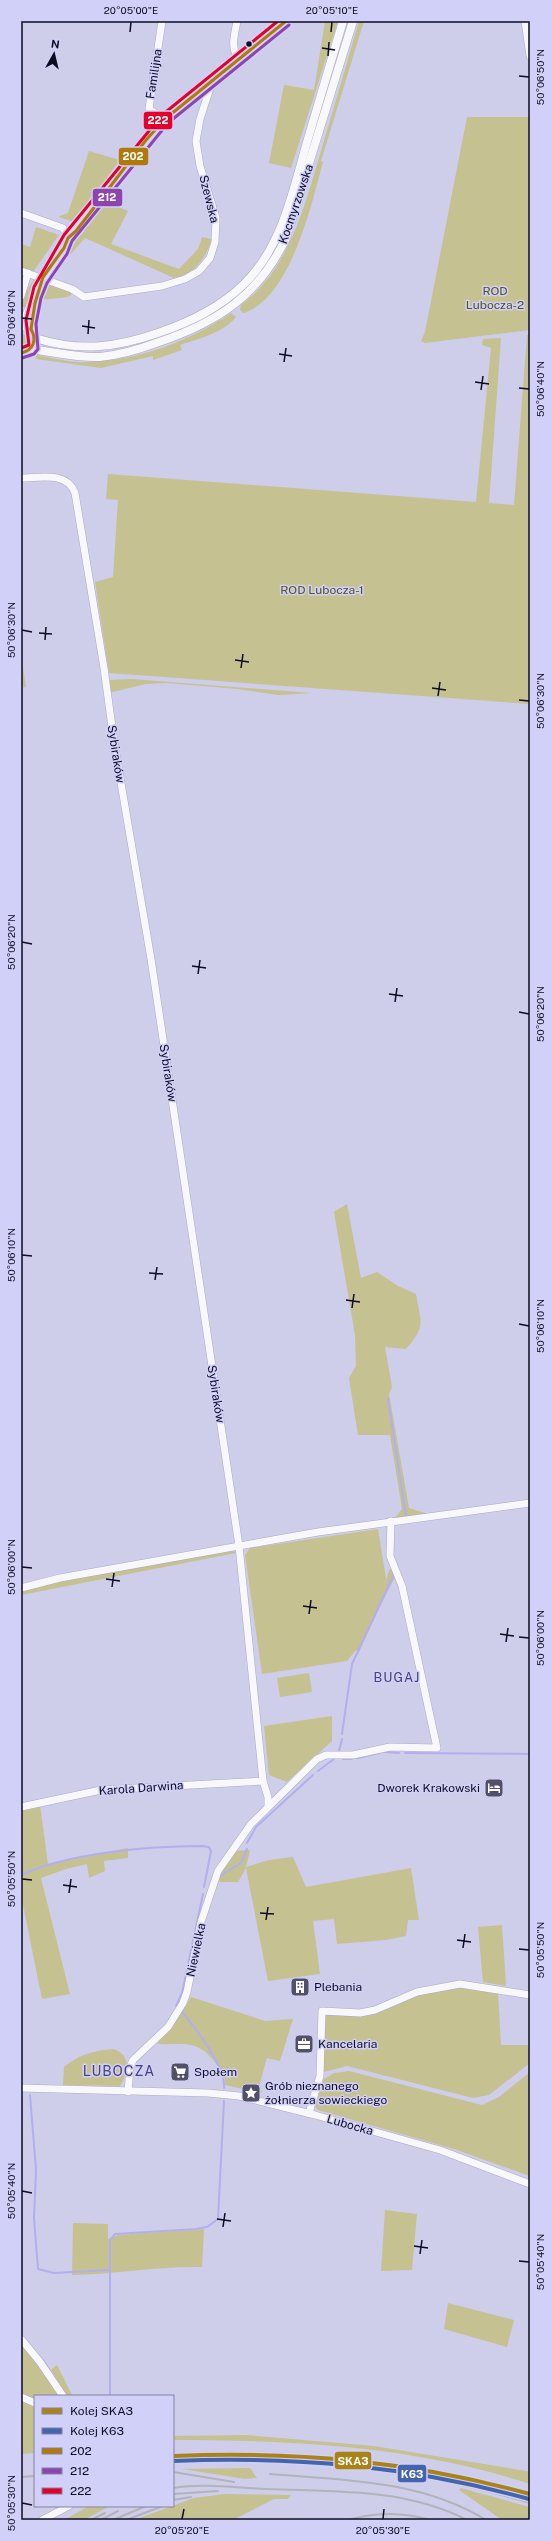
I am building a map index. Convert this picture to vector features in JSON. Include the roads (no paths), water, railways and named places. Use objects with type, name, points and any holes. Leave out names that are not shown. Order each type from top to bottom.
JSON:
[{"type":"main road","name":"Kocmyrzowska","points":[[35,338],[77,348],[123,344],[197,318],[228,298],[245,284],[268,254],[284,219],[343,21]]},
{"type":"main road","name":"Kocmyrzowska","points":[[31,349],[84,356],[124,353],[204,324],[234,306],[254,286],[272,265],[286,238],[353,21]]},
{"type":"main road","points":[[21,325],[31,329],[35,338],[31,349],[21,353]]},
{"type":"street","name":"Familijna","points":[[162,21],[149,109],[165,120]]},
{"type":"street","points":[[237,21],[233,45],[234,51],[238,58]]},
{"type":"street","points":[[21,325],[43,278],[66,244],[68,238],[76,231],[146,140],[165,120],[209,82],[286,21]]},
{"type":"street","points":[[525,21],[530,56]]},
{"type":"street","name":"Szewska","points":[[25,272],[72,289],[84,297],[185,280],[205,265],[215,242],[217,224],[197,153],[196,141],[200,119],[211,85],[209,82]]},
{"type":"street","points":[[21,213],[63,228],[68,238]]},
{"type":"street","points":[[21,296],[25,272]]},
{"type":"street","points":[[31,329],[36,295]]},
{"type":"street","name":"Sybiraków","points":[[21,478],[64,478],[73,486],[150,959],[239,1546],[263,1781],[268,1797],[268,1806]]},
{"type":"street","points":[[21,1588],[60,1578],[239,1546],[391,1521],[472,1512],[530,1503]]},
{"type":"street","points":[[268,1806],[310,1764],[326,1756],[354,1755],[390,1747],[437,1748],[402,1586],[390,1556],[391,1521]]},
{"type":"street","name":"Karola Darwina","points":[[21,1807],[101,1790],[263,1781]]},
{"type":"street","name":"Niewielka","points":[[128,2092],[130,2067],[133,2060],[168,2027],[182,2006],[187,1992],[201,1922],[214,1880],[232,1850],[268,1806]]},
{"type":"street","points":[[309,2113],[320,2076],[322,2011],[360,2013],[375,2010],[417,1992],[460,1984],[530,1995]]},
{"type":"street","name":"Lubocka","points":[[21,2088],[222,2094],[309,2113],[444,2152],[530,2184]]},
{"type":"street","points":[[21,2339],[40,2362],[61,2395]]},
{"type":"street","points":[[21,2397],[34,2403]]},
{"type":"street","points":[[42,2520],[67,2507]]},
{"type":"waterway","points":[[248,60],[277,36]]},
{"type":"waterway","points":[[388,1399],[406,1516]]},
{"type":"waterway","points":[[342,1734],[352,1664],[392,1579],[393,1572]]},
{"type":"waterway","points":[[339,1751],[342,1739]]},
{"type":"waterway","points":[[385,1752],[399,1753]]},
{"type":"waterway","points":[[358,1758],[379,1753]]},
{"type":"waterway","points":[[405,1753],[530,1754]]},
{"type":"waterway","points":[[318,1771],[334,1759]]},
{"type":"waterway","points":[[343,1759],[352,1759]]},
{"type":"waterway","points":[[247,1843],[256,1827],[313,1775]]},
{"type":"waterway","points":[[21,1875],[40,1867],[62,1861],[109,1852],[158,1847],[202,1846],[209,1847],[211,1851],[204,1887]]},
{"type":"waterway","points":[[220,1876],[241,1863],[247,1849]]},
{"type":"waterway","points":[[178,2008],[176,2006],[182,1993],[203,1894]]},
{"type":"waterway","points":[[181,2011],[194,2027],[215,2059],[220,2069],[224,2088]]},
{"type":"waterway","points":[[30,2095],[36,2170],[34,2218],[38,2269],[54,2273],[109,2270]]},
{"type":"waterway","points":[[110,2395],[110,2240],[115,2234],[207,2227],[218,2219],[224,2101]]},
{"type":"waterway","points":[[43,2360],[58,2383]]},
{"type":"railway","points":[[174,2463],[264,2462],[309,2464],[398,2473],[442,2481],[530,2503]]},
{"type":"railway","points":[[174,2472],[234,2482]]},
{"type":"railway","points":[[270,2474],[354,2481],[409,2489],[461,2507],[486,2520]]},
{"type":"railway","points":[[21,2477],[34,2476]]},
{"type":"railway","points":[[174,2488],[209,2486],[369,2494],[419,2502],[467,2520]]},
{"type":"railway","points":[[174,2494],[218,2491]]},
{"type":"railway","points":[[174,2500],[191,2497]]},
{"type":"railway","points":[[113,2520],[144,2507]]},
{"type":"railway","points":[[126,2520],[160,2507]]},
{"type":"railway","points":[[101,2520],[118,2511]]},
{"type":"railway","points":[[91,2520],[105,2513]]},
{"type":"railway","points":[[348,2520],[379,2514],[400,2514],[431,2520]]},
{"type":"railway","points":[[380,2520],[395,2520]]},
{"type":"rail line","name":"SKA3","points":[[174,2456],[264,2455],[353,2461],[441,2473],[530,2494]]},
{"type":"rail line","name":"K63","points":[[174,2461],[264,2460],[352,2466],[440,2478],[529,2499]]},
{"type":"place","name":"Dworek Krakowski","points":[[494,1788]]},
{"type":"place","name":"Plebania","points":[[300,1987]]},
{"type":"place","name":"Kancelaria","points":[[304,2044]]},
{"type":"place","name":"Społem","points":[[180,2072]]},
{"type":"place","name":"Grób nieznanego żołnierza sowieckiego","points":[[251,2093]]},
{"type":"district","name":"BUGAJ","points":[[397,1677]]},
{"type":"district","name":"LUBOCZA","points":[[119,2071]]},
{"type":"park label","name":"ROD Lubocza-2","points":[[495,298]]},
{"type":"park label","name":"ROD Lubocza-1","points":[[322,590]]}]
